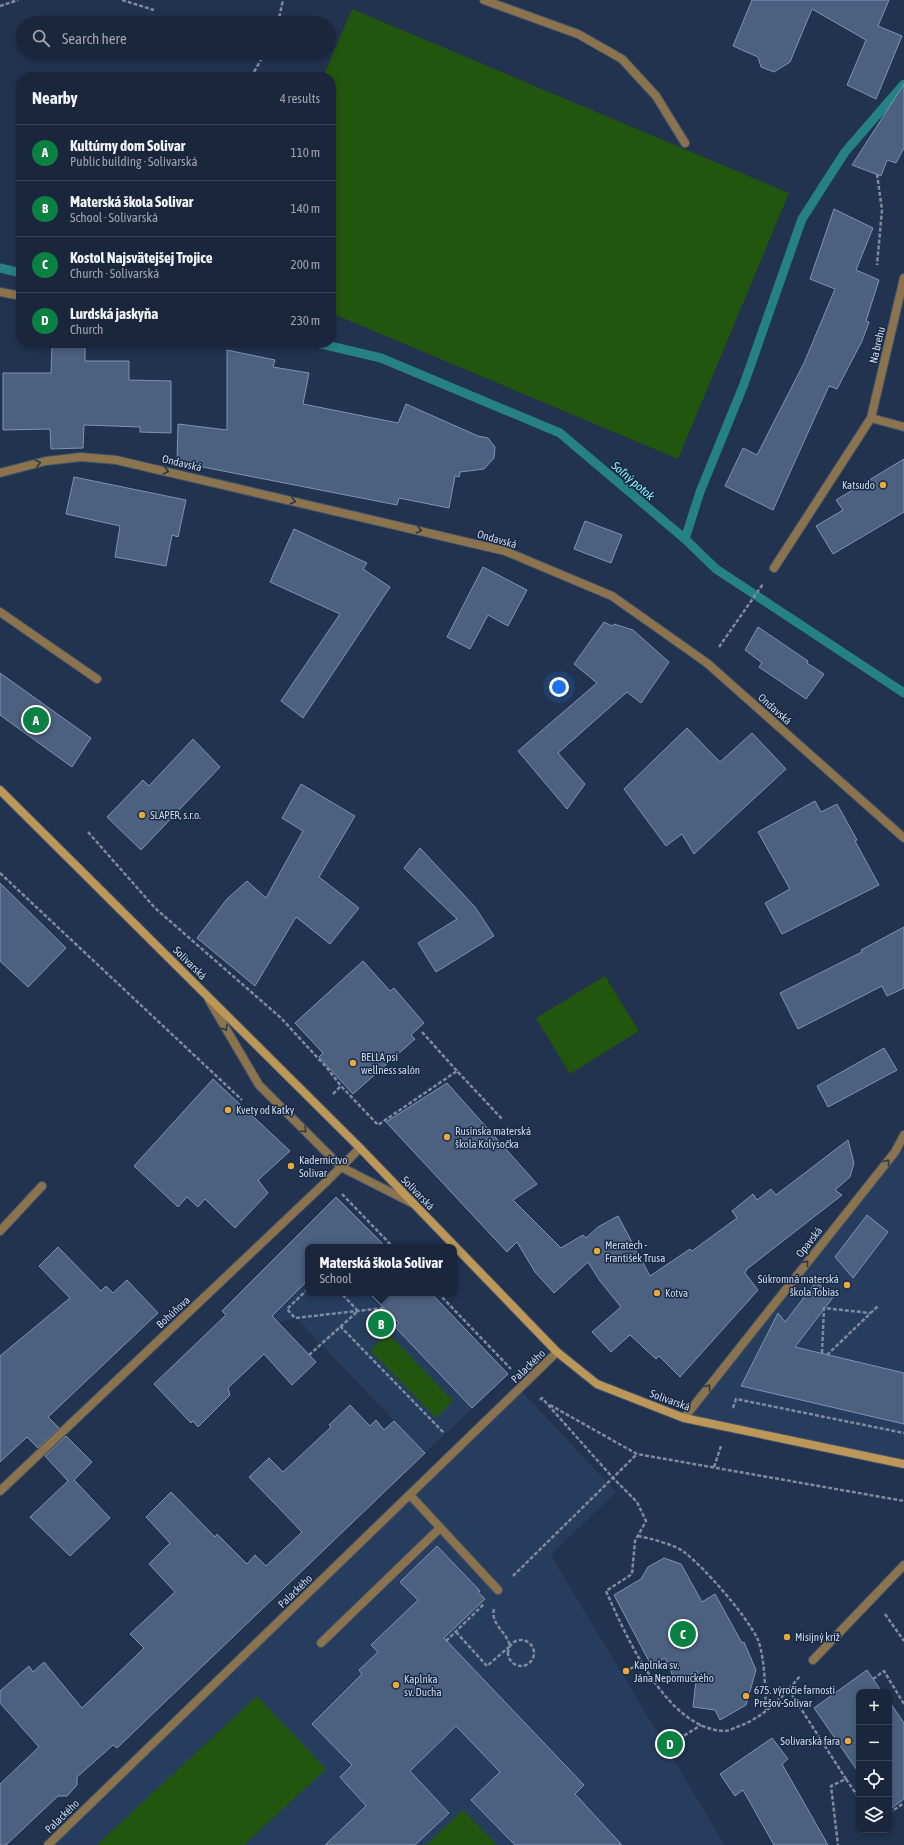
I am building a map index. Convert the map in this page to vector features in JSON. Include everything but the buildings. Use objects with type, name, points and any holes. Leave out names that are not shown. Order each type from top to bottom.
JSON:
[{"type":"street","points":[[484,0],[578,34],[622,59],[656,96],[685,143]]},
{"type":"street","name":"Na brehu","points":[[774,568],[871,418],[904,278]]},
{"type":"street","points":[[0,292],[16,295]]},
{"type":"street","points":[[871,418],[904,427]]},
{"type":"street","name":"Ondavská","points":[[0,473],[46,461],[81,457],[116,460],[505,551],[612,596],[706,664],[904,838]]},
{"type":"street","points":[[0,612],[97,679]]},
{"type":"street","name":"Solivarská","points":[[0,790],[360,1148],[453,1244]]},
{"type":"street","points":[[206,994],[259,1085],[341,1168],[415,1205]]},
{"type":"street","name":"Opavská","points":[[684,1418],[895,1152],[904,1135]]},
{"type":"street","name":"Bohúňova","points":[[0,1491],[341,1168],[360,1148]]},
{"type":"street","points":[[0,1231],[42,1186]]},
{"type":"street","name":"Solivarská","points":[[457,1248],[557,1352],[597,1384],[684,1418],[904,1464]]},
{"type":"street","name":"Palackého","points":[[48,1845],[557,1352]]},
{"type":"street","points":[[410,1495],[498,1590]]},
{"type":"street","points":[[321,1643],[440,1528]]},
{"type":"street","points":[[813,1660],[904,1565]]},
{"type":"path","points":[[0,6],[18,0]]},
{"type":"path","points":[[122,0],[154,10]]},
{"type":"path","points":[[280,16],[283,0]]},
{"type":"path","points":[[254,72],[261,60]]},
{"type":"path","points":[[877,174],[882,210],[877,265]]},
{"type":"path","points":[[706,664],[743,615],[774,568]]},
{"type":"path","points":[[88,832],[155,908],[281,1018],[341,1086]]},
{"type":"path","points":[[0,873],[247,1104]]},
{"type":"path","points":[[422,1032],[503,1120]]},
{"type":"path","points":[[378,1125],[458,1071]]},
{"type":"path","points":[[328,1180],[389,1243]]},
{"type":"path","points":[[305,1292],[287,1309],[296,1318],[384,1308]]},
{"type":"path","points":[[344,1296],[358,1311]]},
{"type":"path","points":[[827,1355],[878,1306]]},
{"type":"path","points":[[822,1353],[824,1308],[870,1313]]},
{"type":"path","points":[[309,1355],[358,1311]]},
{"type":"path","points":[[340,1326],[445,1434]]},
{"type":"path","points":[[542,1398],[613,1478],[638,1502],[646,1521],[634,1541],[632,1574],[606,1591],[657,1688],[679,1711],[701,1725],[726,1731],[750,1723],[782,1698],[813,1660]]},
{"type":"path","points":[[446,1641],[637,1454]]},
{"type":"path","points":[[638,1536],[683,1551],[715,1582],[746,1620],[758,1641],[764,1674],[766,1710]]},
{"type":"path","points":[[456,1632],[487,1666],[510,1646],[516,1641],[528,1642],[533,1648],[534,1652],[532,1660],[529,1664],[520,1666],[512,1662],[508,1655],[510,1646],[508,1639],[497,1627],[492,1614],[498,1590]]},
{"type":"path","points":[[873,1597],[904,1641]]},
{"type":"path","points":[[630,1669],[642,1662]]},
{"type":"path","points":[[873,1679],[884,1671],[904,1704]]},
{"type":"path","points":[[789,1690],[858,1797]]},
{"type":"path","points":[[674,1742],[701,1725]]},
{"type":"path","points":[[838,1845],[831,1786],[846,1778]]},
{"type":"path","points":[[892,1811],[904,1803]]},
{"type":"shaded area","name":"Súkromná materská škola Tobias","points":[[904,1135],[904,1464],[684,1418]]},
{"type":"shaded area","points":[[336,1197],[383,1244],[305,1244],[305,1296],[434,1296],[508,1374],[425,1453],[296,1318],[278,1322],[275,1326],[241,1291]]},
{"type":"shaded area","points":[[516,1385],[616,1492],[551,1555],[725,1845],[43,1845]]},
{"type":"green space","points":[[352,9],[789,193],[678,459],[336,315],[336,72],[325,72],[330,60],[336,60],[336,47]]},
{"type":"green space","points":[[605,976],[639,1031],[570,1074],[536,1018]]},
{"type":"green space","points":[[388,1333],[453,1401],[436,1418],[370,1350]]},
{"type":"green space","points":[[257,1696],[326,1769],[244,1845],[97,1845]]},
{"type":"green space","points":[[463,1810],[497,1845],[426,1845]]},
{"type":"waterway","points":[[685,539],[700,492],[744,384],[802,219],[845,152],[904,84]]},
{"type":"waterway","name":"Soľný potok","points":[[0,268],[16,272]]},
{"type":"waterway","name":"Soľný potok","points":[[336,347],[381,358],[560,433],[685,539],[716,569],[904,693]]},
{"type":"place","name":"Katsudo","points":[[883,485]]},
{"type":"place","name":"Kultúrny dom Solivar","points":[[36,720]]},
{"type":"place","name":"SLAPER, s.r.o.","points":[[142,815]]},
{"type":"place","name":"BELLA psí wellness salón","points":[[353,1063]]},
{"type":"place","name":"Kvety od Katky","points":[[228,1110]]},
{"type":"place","name":"Rusínska materská škola Kolysočka","points":[[447,1137]]},
{"type":"place","name":"Kaderníctvo Solivar","points":[[291,1166]]},
{"type":"place","name":"Meratech - František Trusa","points":[[597,1251]]},
{"type":"place","name":"Súkromná materská škola Tobias","points":[[847,1285]]},
{"type":"place","name":"Kotva","points":[[657,1293]]},
{"type":"place","name":"Materská škola Solivar","points":[[381,1324]]},
{"type":"place","name":"Kostol Najsvätejšej Trojice","points":[[683,1634]]},
{"type":"place","name":"Misijný kríž","points":[[787,1637]]},
{"type":"place","name":"Kaplnka sv. Jána Nepomuckého","points":[[626,1671]]},
{"type":"place","name":"Kaplnka sv. Ducha","points":[[396,1685]]},
{"type":"place","name":"675. výročie farnosti Prešov-Solivar","points":[[746,1696]]},
{"type":"place","name":"Solivarská fara","points":[[848,1741]]},
{"type":"place","name":"Lurdská jaskyňa","points":[[670,1744]]}]
